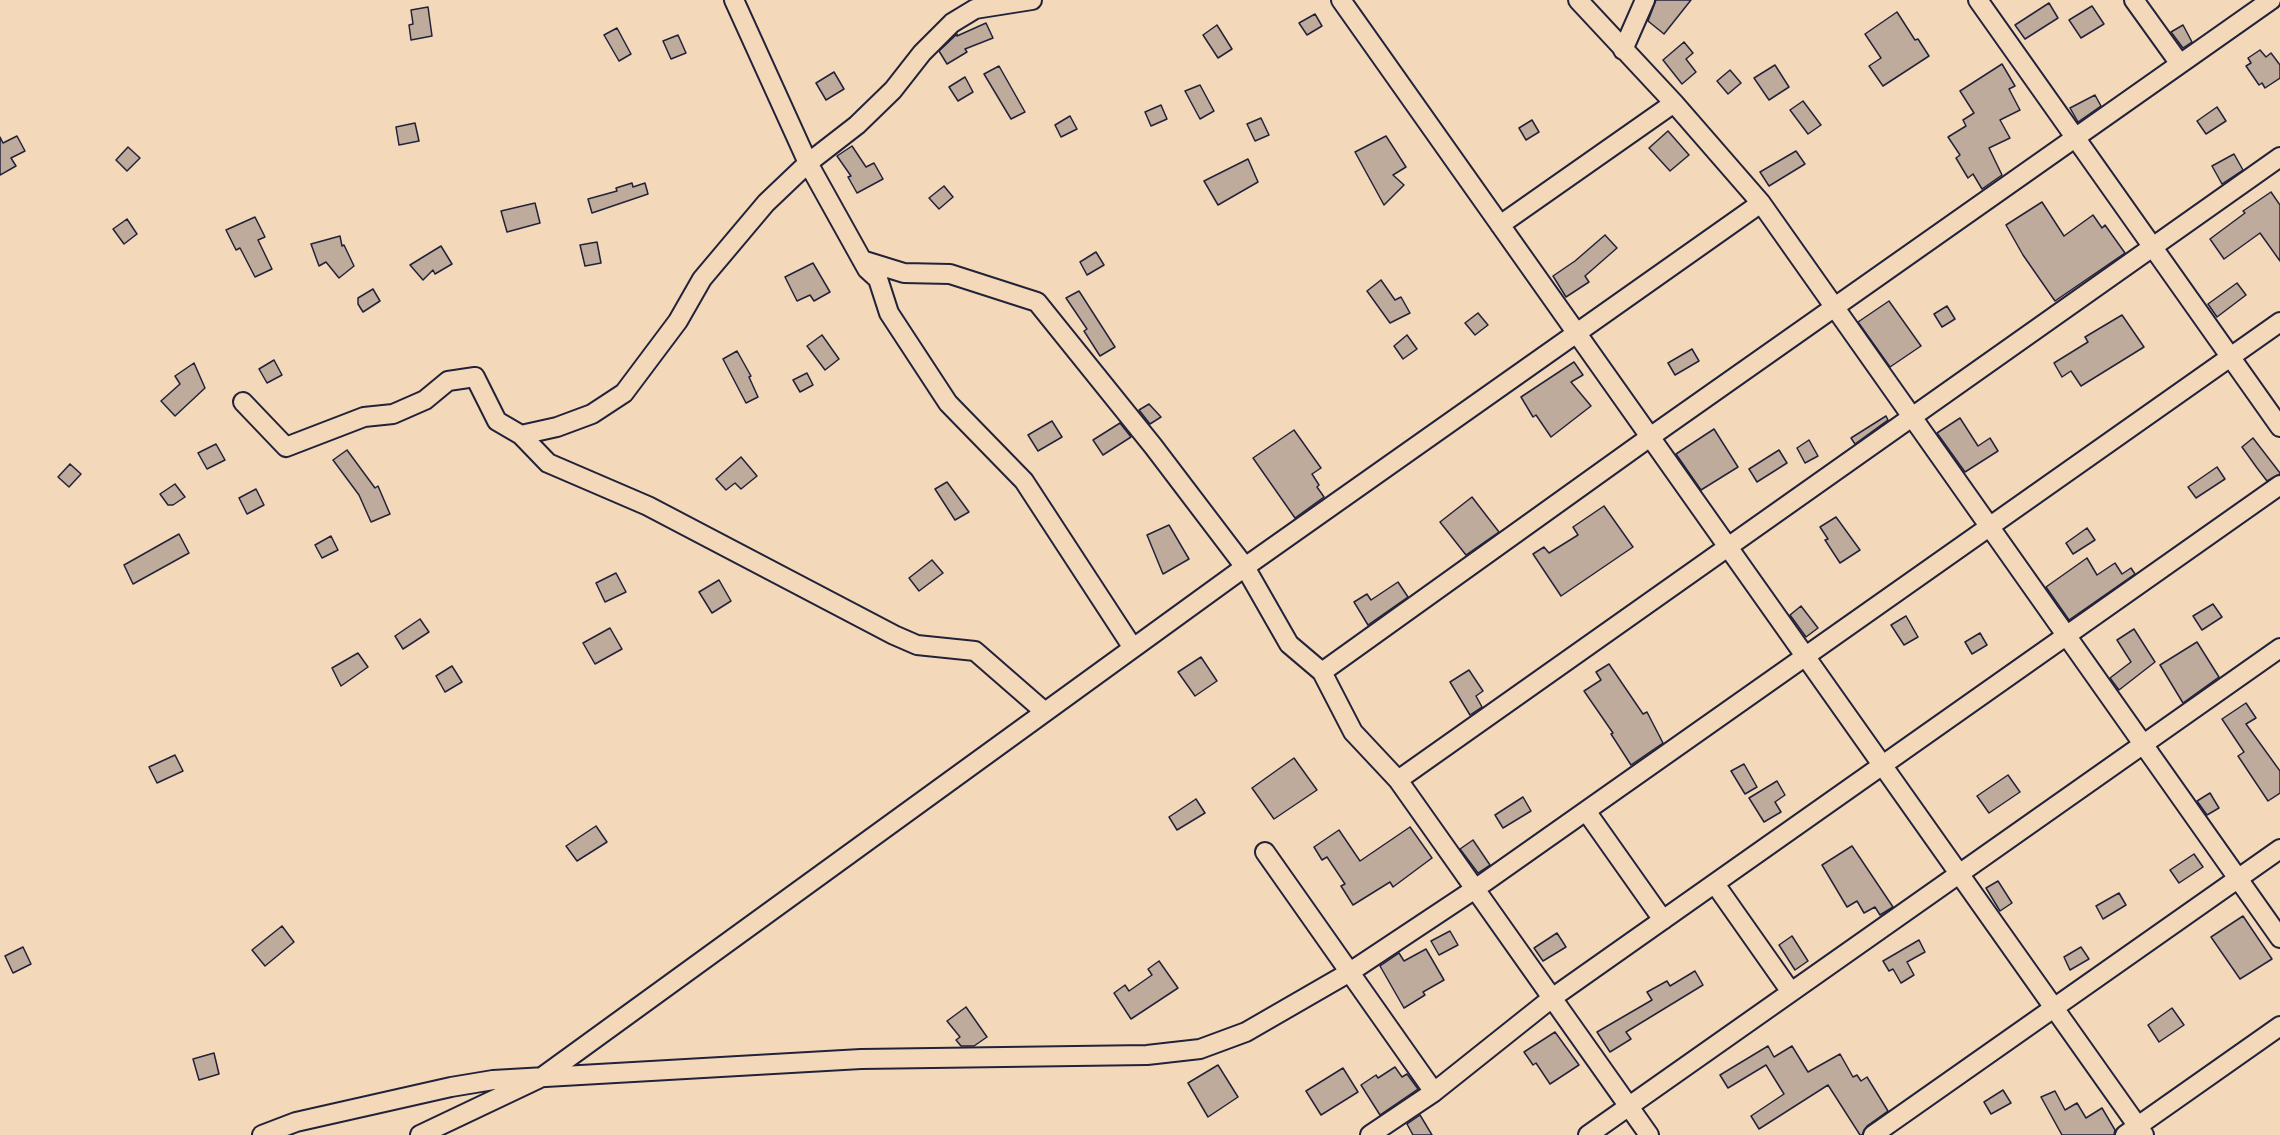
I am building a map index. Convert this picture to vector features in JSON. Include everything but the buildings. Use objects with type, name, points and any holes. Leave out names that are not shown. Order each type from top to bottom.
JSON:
[{"type":"street","points":[[734,0],[808,163],[862,260],[878,279],[889,313],[948,403],[1024,481],[1133,648]]},
{"type":"street","points":[[521,435],[557,427],[592,414],[624,393],[678,321],[702,279],[766,203],[808,163],[857,125],[886,97],[922,53],[952,23],[975,9],[1032,0]]},
{"type":"street","points":[[1341,0],[2054,1008],[2136,1132],[2280,1026]]},
{"type":"street","points":[[1578,0],[1674,103],[1761,203],[2280,938]]},
{"type":"street","points":[[1623,50],[1645,0]]},
{"type":"street","points":[[1978,0],[2280,427]]},
{"type":"street","points":[[2134,0],[2180,64]]},
{"type":"street","points":[[1322,672],[1650,437],[2271,0]]},
{"type":"street","points":[[1500,225],[1674,103]]},
{"type":"street","points":[[1398,780],[2280,157]]},
{"type":"street","points":[[420,1135],[542,1077],[1245,567],[1761,203]]},
{"type":"street","points":[[862,260],[904,273],[950,274],[1037,302],[1153,446],[1245,567],[1289,644],[1322,672],[1353,732],[1398,780],[1649,1135]]},
{"type":"street","points":[[262,1135],[296,1122],[493,1080],[861,1059],[1147,1055],[1200,1048],[1246,1032],[1350,972],[1475,889],[2280,322]]},
{"type":"street","points":[[243,402],[286,447],[364,417],[393,414],[425,400],[448,381],[475,377],[497,422],[521,435],[548,463],[648,506],[894,635],[917,645],[975,651],[1044,712]]},
{"type":"street","points":[[1370,1135],[1434,1092],[1552,998],[2280,486]]},
{"type":"street","points":[[1588,1135],[2280,648]]},
{"type":"street","points":[[1586,811],[1663,920]]},
{"type":"street","points":[[1874,1135],[2280,849]]},
{"type":"street","points":[[1265,852],[1434,1092]]},
{"type":"street","points":[[1714,884],[1791,992]]}]
